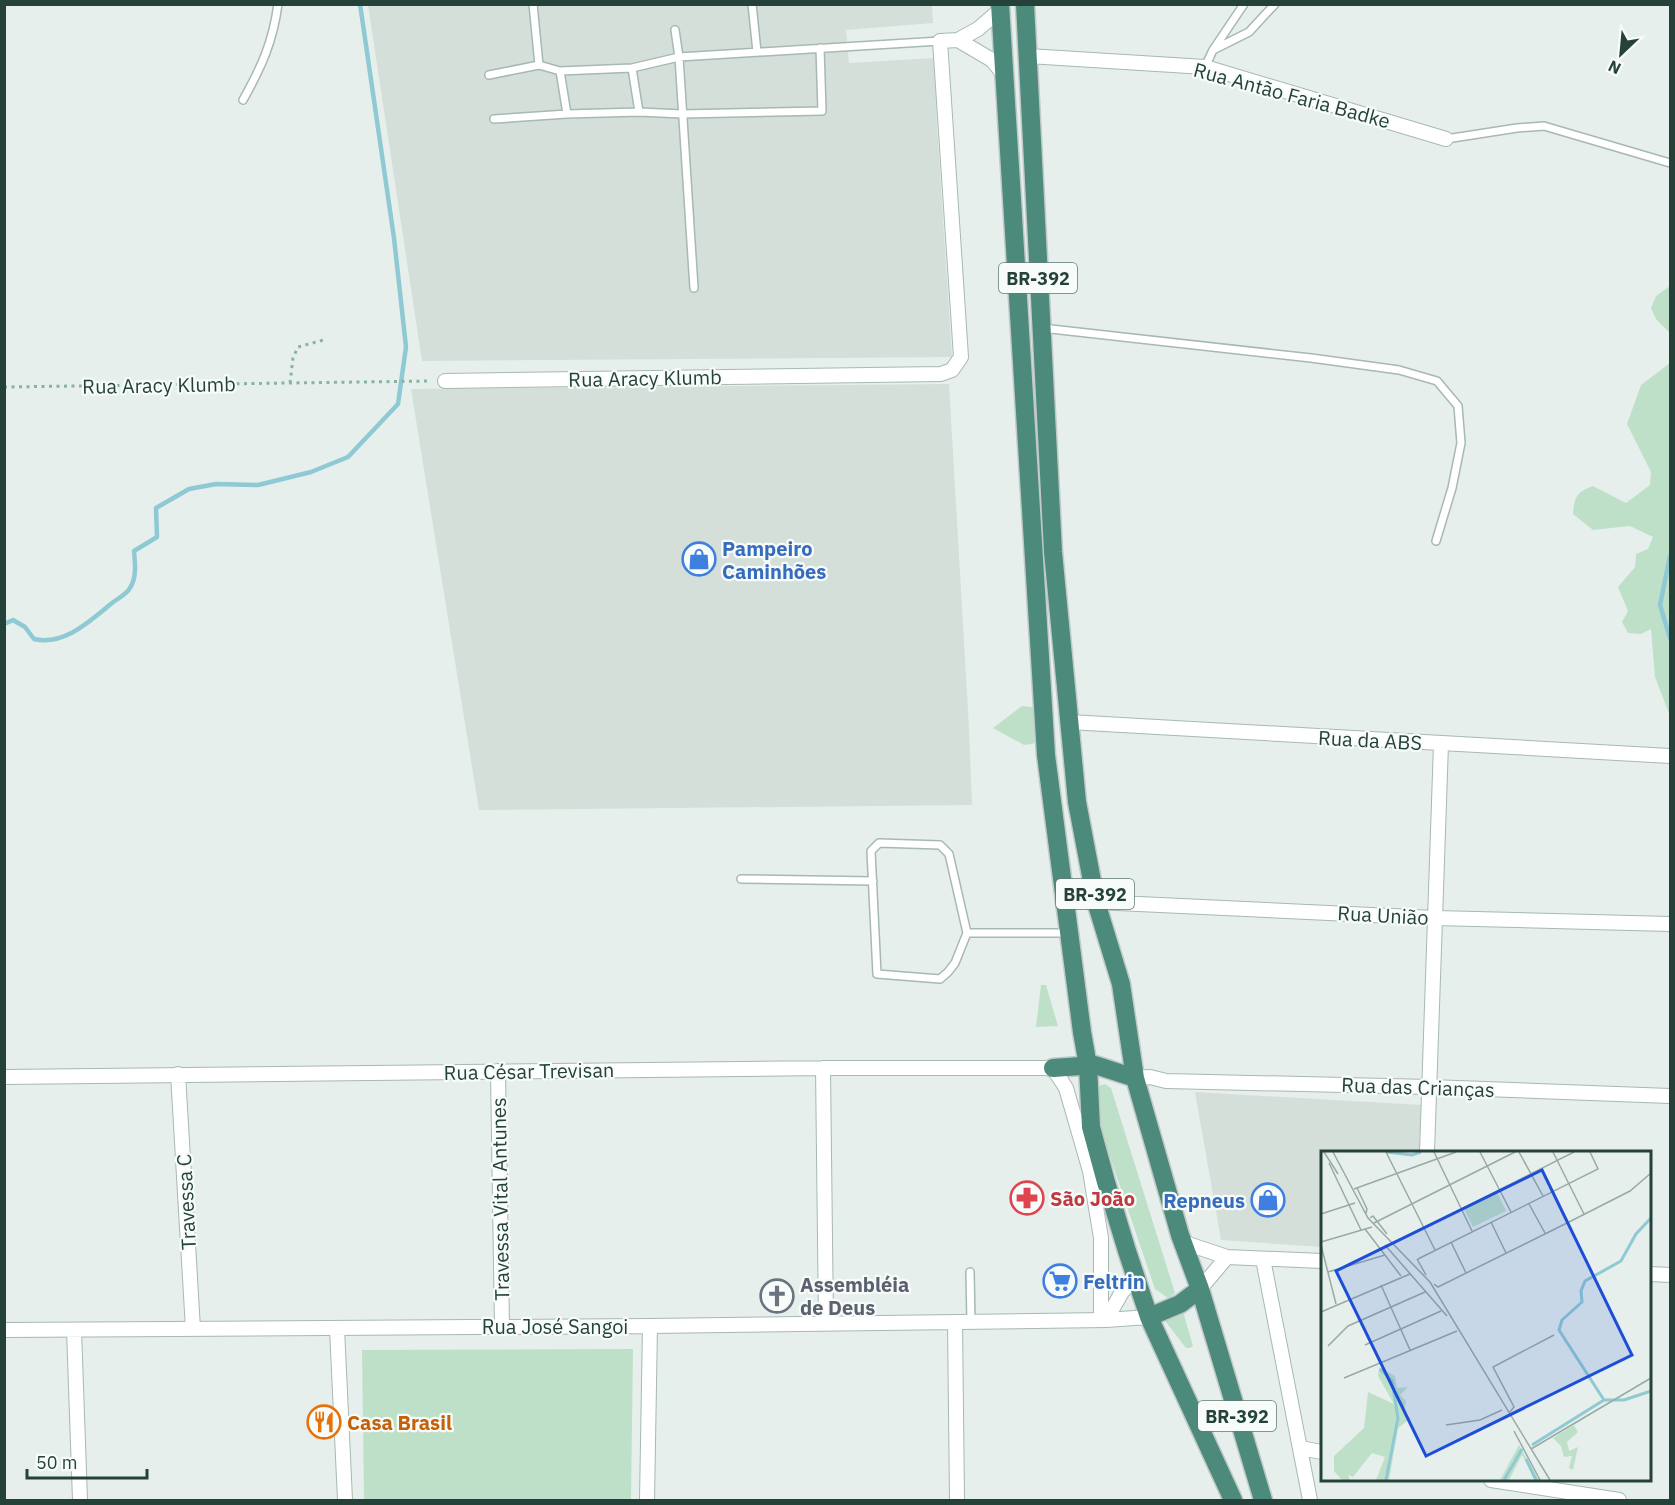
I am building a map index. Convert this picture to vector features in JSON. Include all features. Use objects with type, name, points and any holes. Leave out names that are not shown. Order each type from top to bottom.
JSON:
[{"type":"highway","name":"BR-392","points":[[1025,4],[1053,563],[1077,802],[1096,902],[1121,984],[1137,1086],[1180,1235],[1200,1289],[1263,1500]]},
{"type":"highway","name":"BR-392","points":[[1000,7],[1046,755],[1088,1066],[1091,1127],[1149,1317],[1233,1500]]},
{"type":"highway","points":[[1059,1068],[1079,1051],[1082,1032]]},
{"type":"highway","points":[[1059,1068],[1095,1065],[1112,1071],[1137,1086]]},
{"type":"highway","points":[[1059,1068],[1088,1092],[1097,1076],[1112,1071]]},
{"type":"highway","points":[[1149,1317],[1180,1304],[1200,1289]]},
{"type":"street","points":[[940,41],[958,40],[978,29],[1000,7]]},
{"type":"street","points":[[958,40],[992,60],[1005,76]]},
{"type":"street","name":"Rua Aracy Klumb","points":[[445,381],[941,374],[952,370],[961,357],[940,41]]},
{"type":"street","name":"Rua Antão Faria Badke","points":[[1028,56],[1205,67],[1446,139]]},
{"type":"street","name":"Rua da ABS","points":[[1069,722],[1671,756]]},
{"type":"street","points":[[1427,1151],[1441,744]]},
{"type":"street","name":"Rua União","points":[[1096,902],[1435,918],[1671,924]]},
{"type":"street","points":[[823,1068],[826,1323]]},
{"type":"street","name":"Rua César Trevisan","points":[[4,1077],[823,1068],[1059,1068]]},
{"type":"street","points":[[1059,1068],[1090,1171],[1101,1238],[1103,1320]]},
{"type":"street","name":"Travessa Vital Antunes","points":[[498,1071],[502,1327]]},
{"type":"street","name":"Travessa C","points":[[178,1074],[193,1329]]},
{"type":"street","name":"Rua das Crianças","points":[[1137,1086],[1166,1081],[1430,1087],[1671,1096]]},
{"type":"street","points":[[1180,1235],[1185,1243],[1227,1257],[1321,1261]]},
{"type":"street","points":[[1200,1289],[1227,1257]]},
{"type":"street","points":[[1263,1259],[1310,1500]]},
{"type":"street","points":[[1651,1274],[1671,1275]]},
{"type":"street","points":[[1103,1320],[1122,1292],[1136,1277]]},
{"type":"street","name":"Rua José Sangoi","points":[[4,1330],[650,1326],[1103,1320],[1149,1317]]},
{"type":"street","points":[[955,1322],[957,1500]]},
{"type":"street","points":[[647,1500],[650,1326]]},
{"type":"street","points":[[337,1328],[345,1500]]},
{"type":"street","points":[[74,1330],[80,1500]]},
{"type":"street","points":[[1300,1448],[1321,1452]]},
{"type":"street","points":[[1503,1481],[1619,1500]]},
{"type":"lane","points":[[243,100],[261,69],[275,27],[278,4]]},
{"type":"lane","points":[[533,4],[539,65]]},
{"type":"lane","points":[[752,4],[757,52]]},
{"type":"lane","points":[[1205,67],[1213,50],[1244,4]]},
{"type":"lane","points":[[1213,50],[1249,32],[1275,4]]},
{"type":"lane","points":[[675,30],[679,57],[693,288]]},
{"type":"lane","points":[[489,75],[539,65],[560,71],[632,68],[679,57],[940,41]]},
{"type":"lane","points":[[494,119],[639,112],[682,114],[822,111],[820,48]]},
{"type":"lane","points":[[632,68],[639,112]]},
{"type":"lane","points":[[560,71],[567,114]]},
{"type":"lane","points":[[1446,139],[1544,126],[1671,163]]},
{"type":"lane","points":[[1041,328],[1311,358],[1399,370],[1437,381],[1458,406],[1461,443],[1452,488],[1436,541]]},
{"type":"lane","points":[[879,843],[940,845],[949,854],[967,933],[955,963],[940,979],[877,974],[871,851],[879,843]]},
{"type":"lane","points":[[741,879],[873,881]]},
{"type":"lane","points":[[967,933],[1070,933]]},
{"type":"lane","points":[[970,1272],[971,1322]]},
{"type":"path","points":[[290,383],[293,358],[298,347],[327,339]]},
{"type":"path","name":"Rua Aracy Klumb","points":[[4,387],[445,381]]},
{"type":"shaded area","points":[[368,5],[932,5],[933,23],[846,30],[849,63],[934,58],[952,357],[422,361]]},
{"type":"shaded area","name":"Pampeiro Caminhões","points":[[949,384],[972,805],[479,810],[411,389]]},
{"type":"shaded area","name":"Repneus","points":[[1195,1092],[1421,1105],[1419,1151],[1321,1151],[1321,1247],[1221,1240]]},
{"type":"green space","points":[[1670,286],[1670,333],[1656,319],[1651,308],[1656,296]]},
{"type":"green space","points":[[1670,363],[1670,716],[1655,677],[1651,629],[1641,634],[1628,633],[1622,622],[1628,611],[1618,587],[1635,567],[1636,554],[1648,549],[1653,537],[1630,526],[1593,530],[1573,514],[1577,496],[1593,486],[1626,503],[1650,485],[1651,472],[1627,424],[1641,385]]},
{"type":"green space","points":[[1022,706],[1037,710],[1038,741],[1032,744],[1024,745],[993,728]]},
{"type":"green space","points":[[1041,985],[1046,985],[1058,1026],[1036,1027]]},
{"type":"green space","points":[[1105,1084],[1111,1088],[1175,1293],[1168,1298],[1155,1289],[1104,1139],[1095,1096],[1099,1086]]},
{"type":"green space","points":[[1182,1308],[1193,1346],[1190,1348],[1186,1348],[1162,1317]]},
{"type":"green space","points":[[633,1349],[631,1500],[364,1500],[362,1350]]},
{"type":"waterway","points":[[4,624],[13,620],[25,627],[34,639],[45,640],[56,639],[76,630],[129,590],[135,575],[134,551],[157,537],[156,508],[189,489],[216,484],[258,485],[311,472],[348,457],[398,404],[406,347],[394,238],[360,4]]},
{"type":"waterway","points":[[1670,556],[1660,605],[1670,638]]},
{"type":"place","name":"Pampeiro Caminhões","points":[[699,559]]},
{"type":"place","name":"São João","points":[[1027,1198]]},
{"type":"place","name":"Repneus","points":[[1268,1200]]},
{"type":"place","name":"Feltrin","points":[[1060,1281]]},
{"type":"place","name":"Assembléia de Deus","points":[[777,1296]]},
{"type":"place","name":"Casa Brasil","points":[[324,1422]]}]
